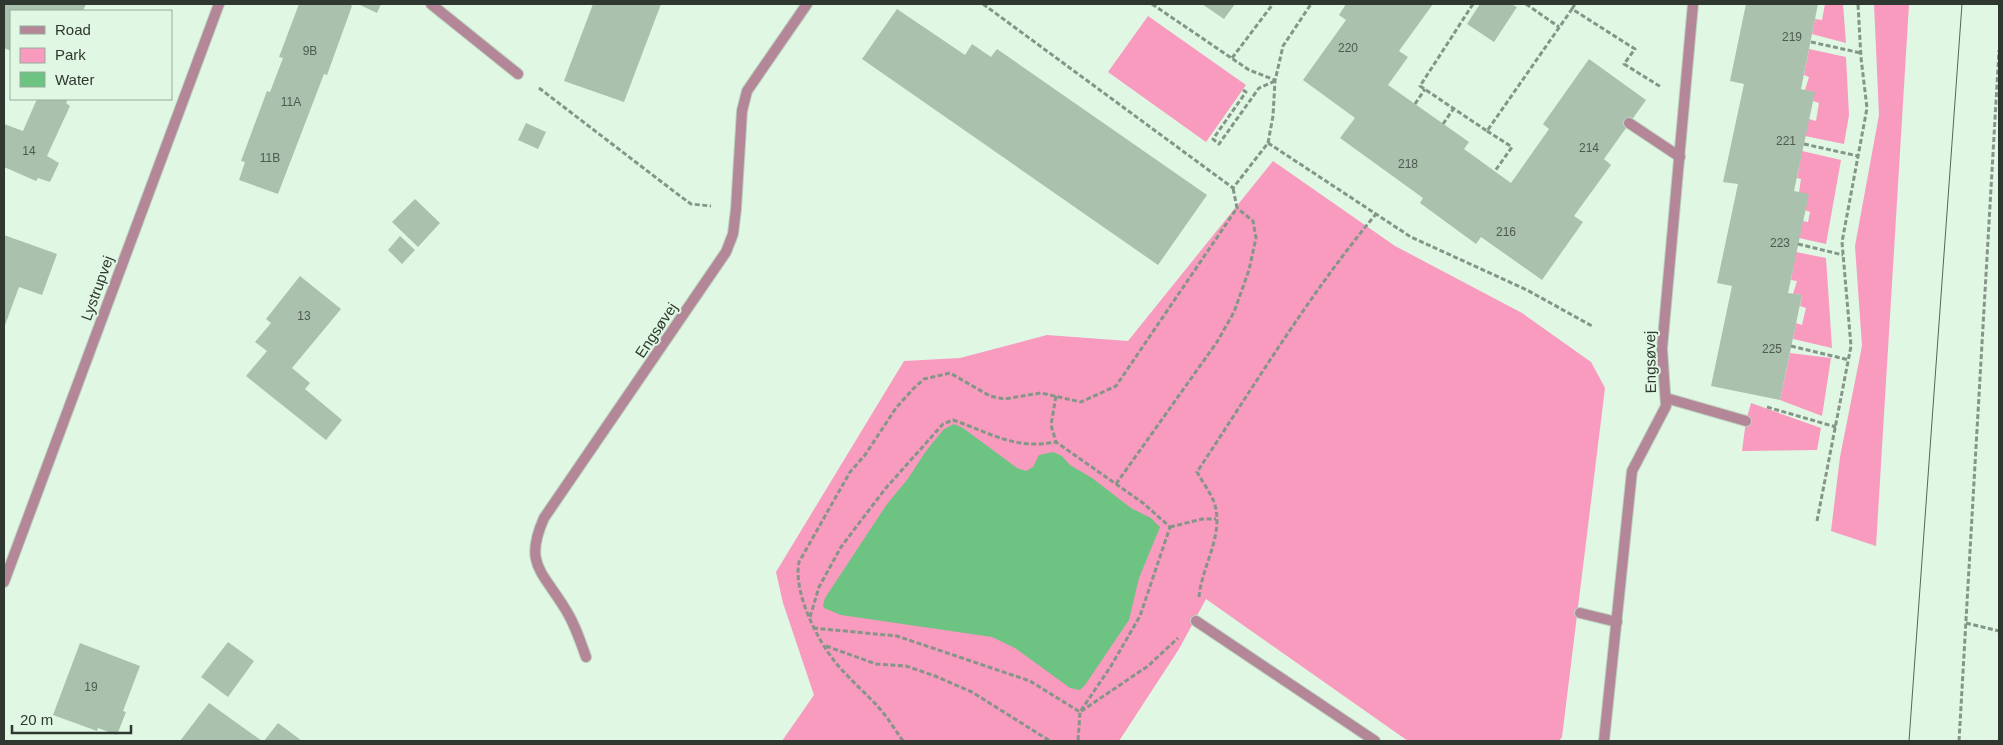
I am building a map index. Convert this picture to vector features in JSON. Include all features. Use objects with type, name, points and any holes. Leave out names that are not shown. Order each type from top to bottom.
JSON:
[{"type":"street","name":"Lystrupvej","points":[[4,582],[219,4]]},
{"type":"street","points":[[431,4],[518,74]]},
{"type":"street","name":"Engsøvej","points":[[586,657],[573,622],[539,571],[535,559],[534,545],[538,531],[544,518],[723,259],[732,234],[736,209],[742,111],[747,91],[807,4]]},
{"type":"street","name":"Engsøvej","points":[[1604,741],[1632,471],[1666,406],[1662,349],[1693,4]]},
{"type":"street","points":[[1629,123],[1680,157]]},
{"type":"street","points":[[1666,398],[1746,421]]},
{"type":"street","points":[[1580,614],[1617,622]]},
{"type":"street","points":[[1196,621],[1375,741]]},
{"type":"path","points":[[983,4],[1233,188],[1237,208],[1253,221],[1256,238],[1249,270],[1234,312],[1218,342],[1116,484]]},
{"type":"path","points":[[1152,4],[1249,70],[1275,80]]},
{"type":"path","points":[[1232,58],[1273,4]]},
{"type":"path","points":[[1233,188],[1268,143],[1273,116],[1275,80],[1283,46],[1311,4]]},
{"type":"path","points":[[1473,4],[1420,86],[1512,147],[1495,171]]},
{"type":"path","points":[[1526,4],[1559,27]]},
{"type":"path","points":[[1487,131],[1575,4]]},
{"type":"path","points":[[1817,522],[1851,346],[1842,242],[1867,108],[1858,4]]},
{"type":"path","points":[[1572,9],[1635,49],[1624,64],[1685,101]]},
{"type":"path","points":[[1811,42],[1861,53]]},
{"type":"path","points":[[1959,741],[1999,50]]},
{"type":"path","points":[[518,74],[550,95],[691,204],[736,209]]},
{"type":"path","points":[[1243,90],[1246,92],[1212,139],[1219,144],[1258,88],[1275,80]]},
{"type":"path","points":[[1415,104],[1425,89]]},
{"type":"path","points":[[1443,124],[1454,108]]},
{"type":"path","points":[[1268,143],[1411,237],[1527,290],[1592,326]]},
{"type":"path","points":[[1804,144],[1858,156]]},
{"type":"path","points":[[903,741],[882,711],[835,662],[814,628],[799,592],[796,574],[799,562],[850,472],[865,455],[881,430],[913,389],[924,379],[950,373],[990,396],[1004,399],[1041,393],[1080,402],[1116,386],[1237,208]]},
{"type":"path","points":[[1080,712],[1148,666],[1196,621],[1201,580],[1217,535],[1214,503],[1196,472],[1325,281],[1352,243],[1376,214]]},
{"type":"path","points":[[1798,244],[1843,255]]},
{"type":"path","points":[[1791,346],[1848,360]]},
{"type":"path","points":[[1056,396],[1051,425],[1056,442],[1143,503],[1170,528]]},
{"type":"path","points":[[1780,409],[1836,427]]},
{"type":"path","points":[[810,617],[819,587],[842,547],[885,489],[943,424],[953,420],[1001,439],[1026,445],[1056,442]]},
{"type":"path","points":[[1170,528],[1202,519],[1216,520]]},
{"type":"path","points":[[1078,741],[1080,712],[1140,616],[1170,528]]},
{"type":"path","points":[[1966,623],[1999,631]]},
{"type":"path","points":[[814,628],[897,636],[1030,681],[1080,712]]},
{"type":"path","points":[[825,646],[876,664],[906,666],[972,692],[1050,741]]},
{"type":"green space","points":[[1825,4],[1843,4],[1846,43],[1812,34],[1815,19],[1822,20]]},
{"type":"green space","points":[[1874,4],[1909,4],[1876,546],[1831,531],[1840,457],[1862,346],[1855,246],[1879,115]]},
{"type":"green space","points":[[1148,16],[1246,85],[1206,142],[1108,72]]},
{"type":"green space","points":[[1809,49],[1846,57],[1849,115],[1844,144],[1805,136],[1809,119],[1816,121],[1819,103],[1813,101],[1814,92],[1805,90],[1809,77],[1804,75]]},
{"type":"green space","points":[[1802,151],[1841,160],[1826,244],[1799,238],[1803,221],[1808,222],[1810,212],[1805,210],[1799,192],[1801,179],[1797,178]]},
{"type":"green space","points":[[1273,161],[1395,246],[1522,313],[1591,362],[1605,388],[1562,737],[1559,741],[1408,741],[1206,599],[1179,649],[1119,741],[782,741],[814,695],[783,603],[776,572],[904,361],[960,358],[1047,335],[1128,341]]},
{"type":"green space","points":[[1796,252],[1826,258],[1832,348],[1793,339],[1796,323],[1802,325],[1806,308],[1800,306],[1802,295],[1793,294],[1797,281],[1791,280]]},
{"type":"green space","points":[[1790,353],[1831,358],[1822,416],[1780,400]]},
{"type":"green space","points":[[1751,403],[1821,428],[1817,450],[1742,451],[1746,421]]},
{"type":"water","points":[[954,424],[963,428],[1017,468],[1026,471],[1033,467],[1039,455],[1053,452],[1062,456],[1070,465],[1092,478],[1131,508],[1151,518],[1160,527],[1139,578],[1129,620],[1080,690],[1070,688],[1015,648],[992,637],[841,615],[824,608],[825,598],[887,504],[944,429]]},
{"type":"building","points":[[4,4],[86,4],[83,10],[10,10],[10,51],[4,48]]},
{"type":"building","points":[[299,4],[350,4],[352,6],[327,75],[324,74],[278,194],[239,180],[245,162],[241,161],[267,91],[270,92],[283,58],[279,57]]},
{"type":"building","points":[[360,4],[381,4],[377,13]]},
{"type":"building","points":[[593,4],[661,4],[624,102],[564,81]]},
{"type":"building","points":[[1202,4],[1235,4],[1224,19]]},
{"type":"building","points":[[1346,4],[1433,4],[1399,51],[1408,57],[1388,85],[1469,142],[1464,149],[1511,183],[1549,129],[1543,124],[1589,59],[1646,100],[1604,159],[1611,165],[1574,216],[1583,222],[1542,280],[1481,237],[1476,244],[1420,203],[1423,198],[1340,138],[1355,118],[1303,80],[1346,20],[1339,15]]},
{"type":"building","points":[[1480,4],[1511,4],[1517,7],[1494,42],[1467,24]]},
{"type":"building","points":[[1746,4],[1818,4],[1801,89],[1815,92],[1794,191],[1809,194],[1788,293],[1802,295],[1780,400],[1711,386],[1732,286],[1717,283],[1738,184],[1723,182],[1744,84],[1730,81]]},
{"type":"building","points":[[897,9],[965,55],[972,44],[991,57],[997,49],[1207,195],[1158,265],[862,59]]},
{"type":"building","points":[[37,100],[68,100],[66,103],[70,106],[47,156],[59,163],[50,182],[38,178],[36,181],[4,167],[4,124],[23,131]]},
{"type":"building","points":[[526,123],[546,132],[538,149],[518,140]]},
{"type":"building","points":[[415,199],[440,223],[418,247],[392,222]]},
{"type":"building","points":[[4,235],[57,254],[42,295],[19,287],[4,328]]},
{"type":"building","points":[[400,236],[415,250],[402,264],[388,250]]},
{"type":"building","points":[[300,276],[341,309],[292,368],[310,383],[305,389],[342,420],[326,440],[246,376],[267,351],[255,342],[271,323],[266,319]]},
{"type":"building","points":[[228,642],[254,661],[228,697],[201,677]]},
{"type":"building","points":[[80,643],[140,666],[123,711],[126,712],[117,735],[98,728],[97,731],[53,715]]},
{"type":"building","points":[[209,703],[262,741],[180,741]]},
{"type":"building","points":[[278,723],[302,741],[264,741]]},
{"type":"tram line","points":[[1909,741],[1962,4]]}]
